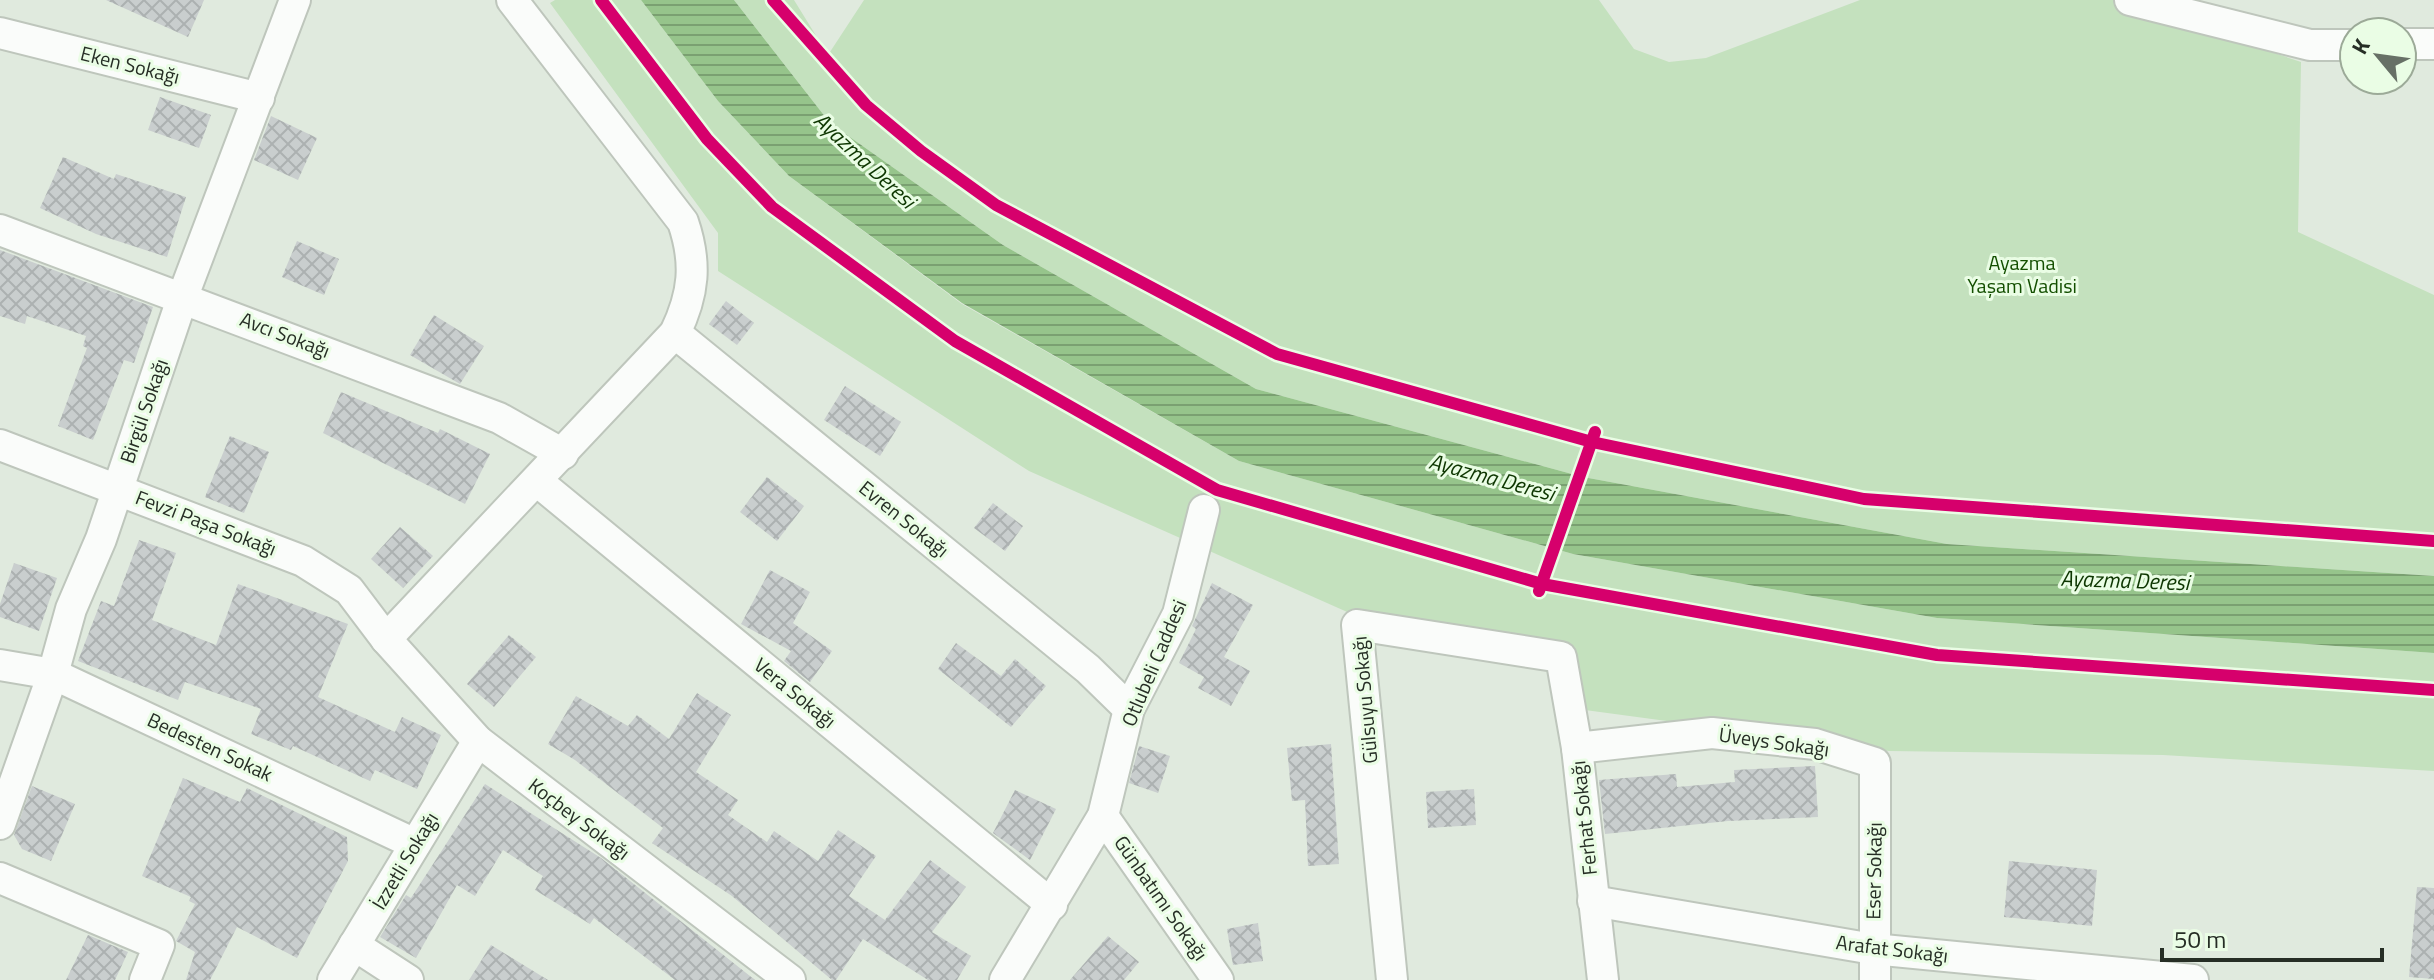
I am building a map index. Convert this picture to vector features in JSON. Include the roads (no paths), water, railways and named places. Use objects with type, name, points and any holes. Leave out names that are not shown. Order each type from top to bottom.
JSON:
[{"type":"street","name":"Birgül Sokağı","points":[[0,824],[53,674],[71,609],[118,489],[183,296],[295,0]]},
{"type":"street","points":[[386,639],[675,333],[687,309],[693,283],[691,243],[683,222],[512,0]]},
{"type":"street","points":[[2130,0],[2310,45],[2338,45]]},
{"type":"street","name":"Eken Sokağı","points":[[0,33],[259,98]]},
{"type":"street","name":"Avcı Sokağı","points":[[0,230],[183,296],[499,418],[563,454]]},
{"type":"street","name":"Evren Sokağı","points":[[675,333],[1088,669],[1129,709]]},
{"type":"street","name":"Fevzi Paşa Sokağı","points":[[0,445],[303,561],[349,590],[386,639]]},
{"type":"street","name":"Vera Sokağı","points":[[537,481],[1052,905]]},
{"type":"street","name":"Otlubeli Caddesi","points":[[1005,980],[1103,816],[1129,709],[1178,614],[1204,510]]},
{"type":"street","name":"Gülsuyu Sokağı","points":[[1392,980],[1357,625],[1561,657]]},
{"type":"street","name":"Koçbey Sokağı","points":[[386,639],[478,741],[790,980]]},
{"type":"street","name":"Ferhat Sokağı","points":[[1561,657],[1577,748],[1603,980]]},
{"type":"street","name":"Bedesten Sokak","points":[[0,665],[53,674],[415,844]]},
{"type":"street","name":"Üveys Sokağı","points":[[1577,748],[1712,733],[1815,744],[1875,763]]},
{"type":"street","name":"İzzetli Sokağı","points":[[333,980],[478,741]]},
{"type":"street","name":"Eser Sokağı","points":[[1875,763],[1875,980]]},
{"type":"street","name":"Günbatımı Sokağı","points":[[1103,816],[1218,980]]},
{"type":"street","points":[[0,878],[159,945],[145,980]]},
{"type":"street","name":"Arafat Sokağı","points":[[1593,901],[1873,949],[2193,980]]},
{"type":"street","points":[[354,945],[408,980]]},
{"type":"water","name":"Ayazma Deresi","points":[[641,0],[734,0],[830,123],[1003,245],[1256,389],[1583,477],[1947,544],[2434,576],[2434,653],[1937,618],[1573,554],[1239,461],[962,303],[789,176],[718,101]]},
{"type":"park label","name":"Ayazma Yaşam Vadisi","points":[[2022,274]]}]
